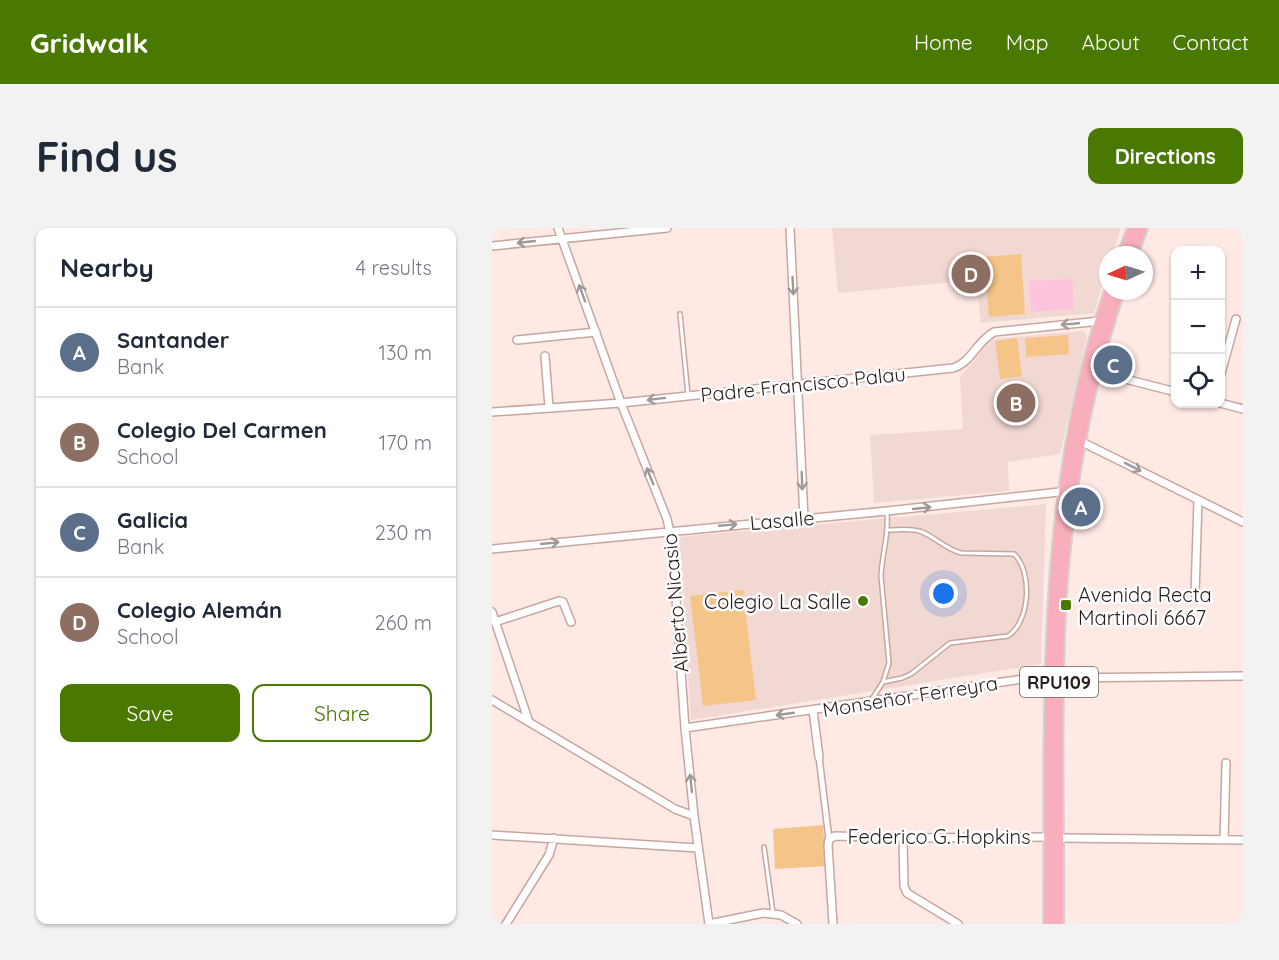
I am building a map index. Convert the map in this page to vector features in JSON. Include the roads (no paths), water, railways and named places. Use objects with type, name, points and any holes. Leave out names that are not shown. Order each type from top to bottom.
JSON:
[{"type":"main road","points":[[1126,246],[1133,228]]},
{"type":"main road","points":[[1135,246],[1142,228]]},
{"type":"main road","name":"RPU109","points":[[1067,490],[1080,441],[1100,321],[1107,300]]},
{"type":"main road","name":"RPU109","points":[[1049,924],[1054,837],[1053,588],[1072,436],[1091,371],[1116,300]]},
{"type":"main road","name":"RPU109","points":[[1054,837],[1058,924]]},
{"type":"street","name":"Alberto Nicasio","points":[[558,228],[670,531],[685,728],[698,849],[709,924]]},
{"type":"street","points":[[492,246],[667,228]]},
{"type":"street","points":[[790,228],[804,518]]},
{"type":"street","points":[[1225,361],[1236,318]]},
{"type":"street","name":"Padre Francisco Palau","points":[[492,412],[621,403],[953,368],[962,364],[994,332],[1100,321]]},
{"type":"street","points":[[517,340],[596,332]]},
{"type":"street","points":[[545,356],[549,407]]},
{"type":"street","points":[[1091,371],[1171,391]]},
{"type":"street","points":[[1225,404],[1243,409]]},
{"type":"street","points":[[1080,441],[1243,522]]},
{"type":"street","name":"Lasalle","points":[[492,549],[887,511],[1067,490]]},
{"type":"street","points":[[1195,594],[1198,500]]},
{"type":"street","points":[[495,622],[559,601],[563,602],[571,622]]},
{"type":"street","points":[[492,612],[529,722]]},
{"type":"street","name":"Monseñor Ferreyra","points":[[685,728],[1055,677],[1243,676]]},
{"type":"street","points":[[492,700],[675,809],[694,816]]},
{"type":"street","points":[[813,710],[829,839],[832,924]]},
{"type":"street","points":[[1224,840],[1226,763]]},
{"type":"street","points":[[492,835],[698,849]]},
{"type":"street","name":"Federico G. Hopkins","points":[[829,839],[835,836],[1243,840]]},
{"type":"street","points":[[506,924],[549,855],[554,838]]},
{"type":"street","points":[[903,838],[904,886],[907,893],[958,924]]},
{"type":"street","points":[[709,924],[763,913],[773,913],[797,924]]},
{"type":"lane","points":[[680,314],[688,395]]},
{"type":"lane","points":[[869,702],[883,682],[889,663],[881,576],[889,530],[887,511]]},
{"type":"lane","points":[[883,682],[911,674],[950,643],[1008,636],[1013,633],[1017,627],[1027,589],[1021,564],[1014,554],[961,553],[923,532],[889,530]]},
{"type":"lane","points":[[764,847],[773,913]]},
{"type":"place","name":"Colegio Alemán","points":[[971,274]]},
{"type":"place","name":"Galicia","points":[[1113,365]]},
{"type":"place","name":"Colegio Del Carmen","points":[[1016,403]]},
{"type":"place","name":"Santander","points":[[1081,507]]},
{"type":"place","name":"Colegio La Salle","points":[[863,601]]},
{"type":"place","name":"Avenida Recta Martinoli 6667","points":[[1066,605]]}]
